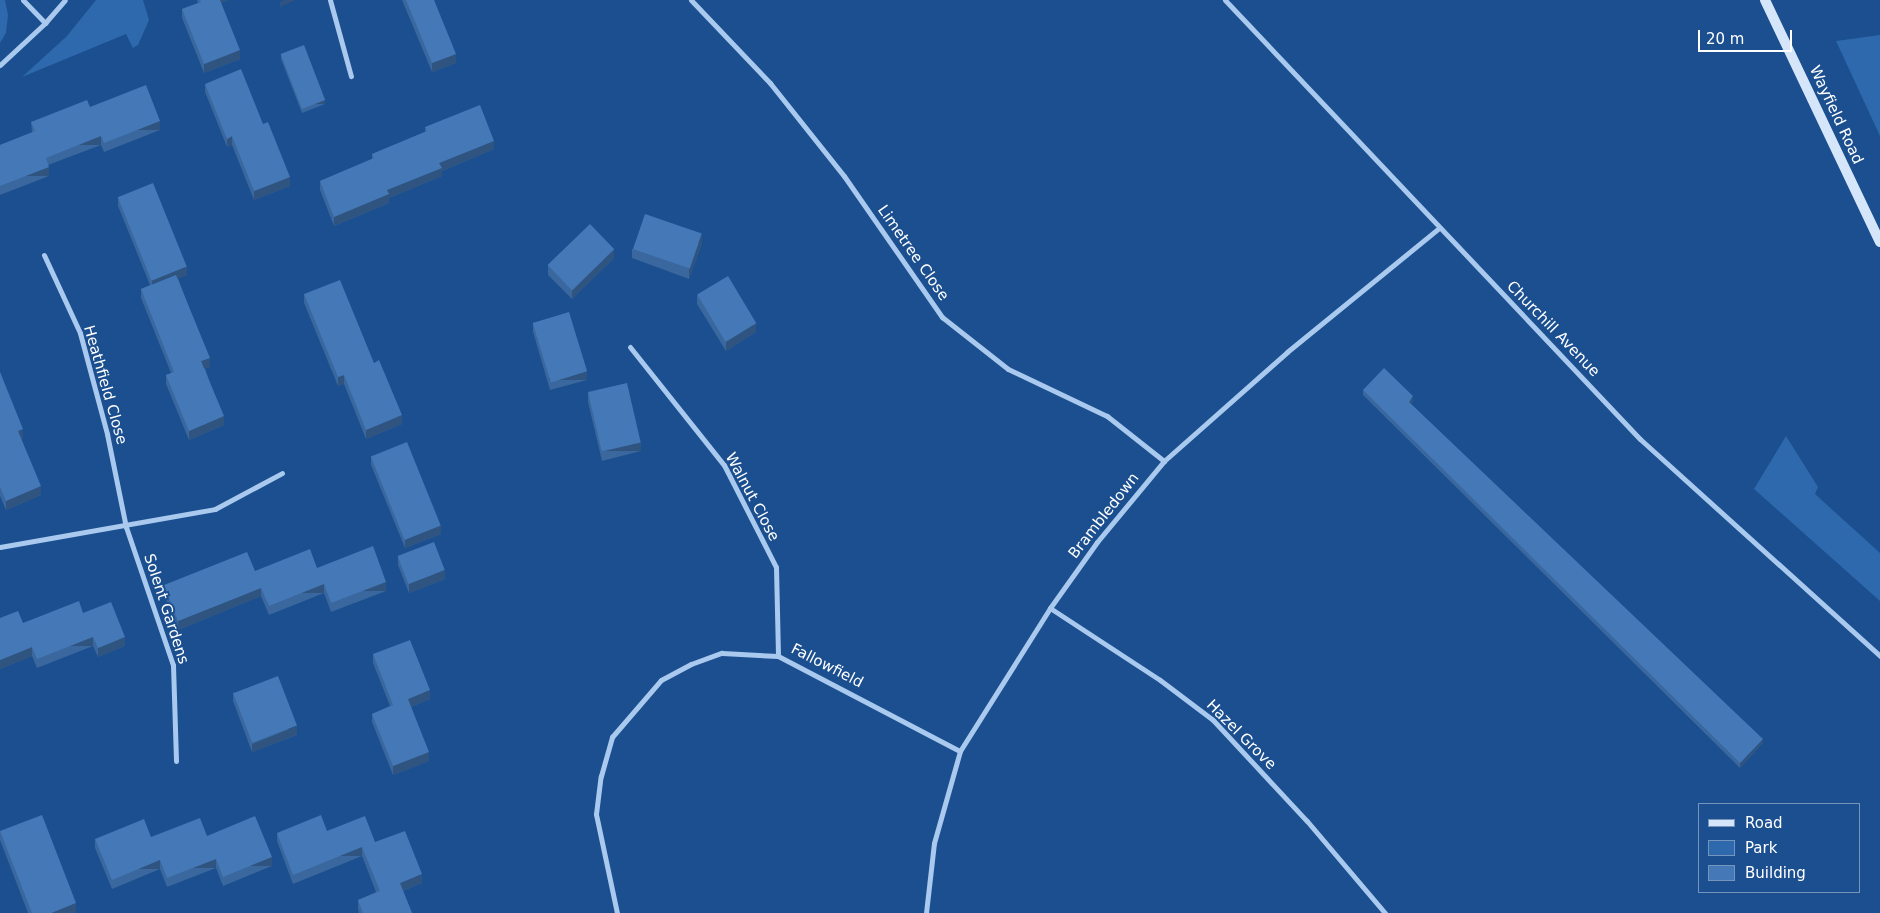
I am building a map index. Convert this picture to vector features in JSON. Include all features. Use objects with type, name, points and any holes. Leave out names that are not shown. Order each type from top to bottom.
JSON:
[{"type":"street","points":[[23,0],[45,23]]},
{"type":"street","points":[[0,65],[45,23],[64,0]]},
{"type":"street","points":[[330,0],[351,76]]},
{"type":"street","name":"Limetree Close","points":[[691,0],[770,82],[844,176],[942,317],[1008,369],[1107,416],[1164,461]]},
{"type":"street","name":"Churchill Avenue","points":[[1225,0],[1640,439],[1880,656]]},
{"type":"street","name":"Wayfield Road","points":[[1765,0],[1880,242]]},
{"type":"street","name":"Brambledown","points":[[926,913],[934,843],[960,751],[1050,608],[1097,542],[1164,461],[1287,352],[1439,228]]},
{"type":"street","name":"Heathfield Close","points":[[44,255],[80,333],[107,434],[126,527]]},
{"type":"street","name":"Walnut Close","points":[[630,347],[724,465],[776,567],[779,609],[778,656]]},
{"type":"street","points":[[0,547],[126,527],[215,509],[282,474]]},
{"type":"street","name":"Solent Gardens","points":[[126,527],[173,665],[176,761]]},
{"type":"street","name":"Hazel Grove","points":[[1050,608],[1160,680],[1213,720],[1308,821],[1385,913]]},
{"type":"street","name":"Fallowfield","points":[[617,913],[596,814],[600,776],[612,737],[661,680],[691,664],[722,653],[778,656],[960,751]]},
{"type":"green space","points":[[0,0],[5,0],[8,15],[6,33],[0,43]]},
{"type":"green space","points":[[96,0],[143,0],[149,20],[138,45],[133,48],[126,34],[22,77],[67,36]]},
{"type":"green space","points":[[1880,35],[1880,136],[1836,41]]},
{"type":"green space","points":[[1786,436],[1818,487],[1815,494],[1880,553],[1880,601],[1754,489]]},
{"type":"building","points":[[200,0],[220,0],[240,50],[204,64],[182,9],[201,2]]},
{"type":"building","points":[[406,0],[434,0],[456,54],[432,63]]},
{"type":"building","points":[[304,45],[325,100],[302,109],[281,54]]},
{"type":"building","points":[[241,69],[263,124],[268,122],[290,177],[254,191],[232,136],[227,139],[205,84]]},
{"type":"building","points":[[146,85],[160,121],[104,143],[101,136],[46,158],[49,167],[0,186],[0,145],[35,131],[31,122],[87,100],[90,107]]},
{"type":"building","points":[[480,105],[494,141],[439,163],[442,168],[387,190],[389,194],[334,217],[320,181],[374,158],[372,154],[427,131],[425,127]]},
{"type":"building","points":[[153,183],[187,266],[151,281],[118,197]]},
{"type":"building","points":[[645,214],[702,234],[690,269],[633,249]]},
{"type":"building","points":[[590,224],[614,249],[572,290],[548,265]]},
{"type":"building","points":[[176,275],[210,358],[201,361],[224,416],[189,431],[166,375],[174,372],[141,289]]},
{"type":"building","points":[[728,276],[756,323],[725,342],[697,295]]},
{"type":"building","points":[[340,280],[374,363],[379,360],[402,415],[366,430],[344,375],[338,377],[304,294]]},
{"type":"building","points":[[569,312],[587,371],[551,382],[533,323]]},
{"type":"building","points":[[1384,368],[1413,396],[1409,402],[1763,739],[1740,763],[1363,390]]},
{"type":"building","points":[[0,372],[23,429],[18,431],[41,486],[6,501],[0,487]]},
{"type":"building","points":[[627,383],[641,442],[602,451],[588,392]]},
{"type":"building","points":[[407,442],[441,525],[405,540],[371,457]]},
{"type":"building","points":[[434,542],[445,570],[408,584],[398,556]]},
{"type":"building","points":[[373,546],[386,582],[331,603],[324,584],[269,606],[261,588],[178,621],[164,585],[247,552],[255,571],[310,549],[317,568]]},
{"type":"building","points":[[79,601],[83,613],[111,602],[125,637],[98,648],[93,637],[37,659],[32,647],[0,660],[0,618],[18,611],[23,623]]},
{"type":"building","points":[[410,640],[430,690],[408,699],[429,752],[393,766],[372,714],[393,705],[373,654]]},
{"type":"building","points":[[278,676],[297,725],[252,743],[233,693]]},
{"type":"building","points":[[42,815],[76,903],[51,913],[32,913],[0,831]]},
{"type":"building","points":[[321,815],[327,831],[365,816],[375,842],[405,831],[422,874],[400,883],[412,913],[363,913],[358,900],[380,891],[362,847],[293,875],[277,833]]},
{"type":"building","points":[[255,816],[272,857],[223,877],[216,859],[167,878],[160,860],[112,880],[95,839],[144,819],[151,837],[200,818],[207,836]]}]
